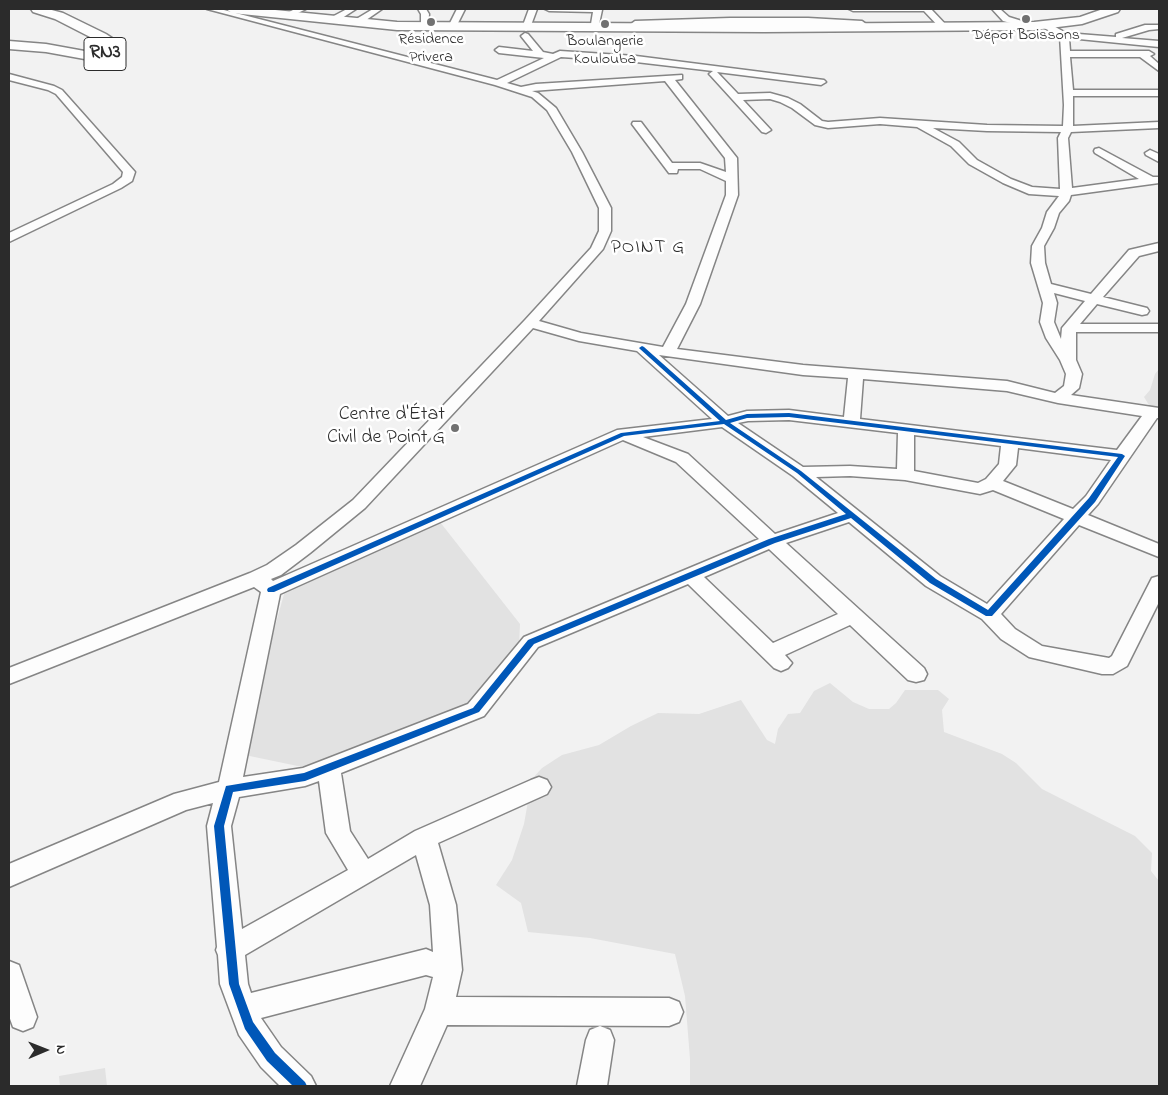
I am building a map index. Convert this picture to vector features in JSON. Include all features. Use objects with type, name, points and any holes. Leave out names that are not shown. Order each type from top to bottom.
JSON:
[{"type":"highway","name":"RN3","points":[[9,46],[46,48],[90,56],[106,54],[113,50],[101,36],[59,16],[38,9]]},
{"type":"highway","points":[[240,11],[356,23],[526,29],[734,24],[1041,26],[1093,17],[1114,9]]},
{"type":"street","points":[[211,9],[240,11],[498,83],[522,90],[534,96],[551,108],[577,152],[605,208],[606,225],[597,249],[530,323],[359,504],[274,570],[264,584],[229,789],[219,826],[234,984],[250,1026],[271,1058],[300,1086]]},
{"type":"street","points":[[287,15],[302,9]]},
{"type":"street","points":[[333,20],[352,9]]},
{"type":"street","points":[[356,23],[378,9]]},
{"type":"street","points":[[422,9],[425,14],[425,26]]},
{"type":"street","points":[[452,27],[460,9]]},
{"type":"street","points":[[533,9],[526,29],[540,54]]},
{"type":"street","points":[[549,9],[598,10],[595,24]]},
{"type":"street","points":[[724,9],[734,24]]},
{"type":"street","points":[[804,9],[810,25]]},
{"type":"street","points":[[853,9],[926,9],[944,26]]},
{"type":"street","points":[[996,9],[1006,20],[1041,26],[1064,35],[1159,44]]},
{"type":"street","points":[[683,10],[689,23]]},
{"type":"street","points":[[526,29],[643,19],[734,24]]},
{"type":"street","points":[[1105,38],[1126,35],[1148,27],[1159,27]]},
{"type":"street","points":[[1058,398],[1071,388],[1074,374],[1068,360],[1053,338],[1047,322],[1050,303],[1047,287],[1038,263],[1038,246],[1048,228],[1053,212],[1063,201],[1066,192],[1063,138],[1068,127],[1068,93],[1064,35]]},
{"type":"street","points":[[499,50],[553,56],[572,54],[627,59],[821,82]]},
{"type":"street","points":[[1066,54],[1159,54]]},
{"type":"street","points":[[1142,54],[1159,68]]},
{"type":"street","points":[[498,83],[553,56]]},
{"type":"street","points":[[522,90],[536,87],[668,78],[734,71]]},
{"type":"street","points":[[714,74],[766,130]]},
{"type":"street","points":[[9,77],[51,88],[59,92],[129,172],[128,179],[117,186],[9,238]]},
{"type":"street","points":[[668,78],[731,158],[732,179],[732,195],[693,304],[668,352]]},
{"type":"street","points":[[1068,93],[1137,93],[1158,98]]},
{"type":"street","points":[[736,97],[770,96],[784,100],[796,106],[818,124],[880,121],[987,128],[1068,127],[1094,129],[1159,125]]},
{"type":"street","points":[[918,123],[955,144],[973,162],[1007,181],[1030,190],[1048,193],[1066,192],[1155,181]]},
{"type":"street","points":[[637,124],[671,168],[708,168],[732,179]]},
{"type":"street","points":[[1099,151],[1155,181]]},
{"type":"street","points":[[1068,360],[1069,328],[1134,254],[1159,247]]},
{"type":"street","points":[[1047,287],[1142,310]]},
{"type":"street","points":[[530,323],[579,337],[668,352],[803,370],[1007,386],[1058,398],[1156,412],[1122,456],[1092,500],[989,614]]},
{"type":"street","points":[[1069,328],[1159,328]]},
{"type":"street","points":[[642,348],[725,422],[799,472],[933,581],[989,614],[1008,634],[1036,652],[1102,666],[1113,666],[1120,662],[1159,583]]},
{"type":"street","points":[[852,423],[856,374]]},
{"type":"street","points":[[9,676],[264,584],[623,434],[725,422],[746,416],[789,415],[1122,456]]},
{"type":"street","points":[[905,475],[906,429]]},
{"type":"street","points":[[623,434],[682,458],[916,674]]},
{"type":"street","points":[[799,472],[850,471],[905,475],[980,489],[992,483],[1007,465],[1010,443]]},
{"type":"street","points":[[992,483],[1159,551]]},
{"type":"street","points":[[9,876],[182,801],[229,789],[305,777],[476,710],[531,642],[772,541],[852,514]]},
{"type":"street","points":[[691,575],[776,658],[854,615]]},
{"type":"street","points":[[329,768],[338,833],[364,874]]},
{"type":"street","points":[[230,950],[424,838],[539,786]]},
{"type":"street","points":[[405,1086],[439,1012],[448,970],[443,905],[424,838]]},
{"type":"street","points":[[243,1009],[426,962],[448,970]]},
{"type":"street","points":[[9,974],[22,1017]]},
{"type":"street","points":[[439,1012],[669,1012]]},
{"type":"street","points":[[592,1086],[600,1040]]},
{"type":"shaded area","points":[[1159,369],[1159,412],[1152,410],[1144,397],[1150,390],[1155,374]]},
{"type":"shaded area","points":[[440,522],[520,624],[519,647],[476,703],[312,769],[240,754],[284,594]]},
{"type":"shaded area","points":[[830,683],[853,702],[869,709],[889,709],[905,690],[938,690],[949,699],[942,710],[944,732],[1002,754],[1016,763],[1042,789],[1135,836],[1152,853],[1151,871],[1159,881],[1159,1086],[690,1086],[685,996],[675,954],[590,938],[528,932],[521,903],[496,885],[512,860],[524,824],[532,779],[542,768],[562,755],[599,745],[658,713],[699,714],[741,700],[767,740],[775,744],[778,729],[788,714],[800,713],[814,691]]},
{"type":"shaded area","points":[[105,1068],[107,1086],[60,1086],[59,1076]]},
{"type":"cycle path","points":[[271,590],[623,434],[725,422],[747,416],[789,415],[1122,456],[1092,500],[989,614],[933,581],[799,472],[725,422],[642,348]]},
{"type":"cycle path","points":[[301,1086],[271,1057],[249,1025],[234,984],[219,826],[229,789],[305,777],[476,710],[531,642],[772,541],[852,515]]},
{"type":"place","name":"Dépot Boissons","points":[[1026,19]]},
{"type":"place","name":"Résidence Privera","points":[[431,22]]},
{"type":"place","name":"Boulangerie Koulouba","points":[[605,24]]},
{"type":"place","name":"Centre d'État Civil de Point G","points":[[455,428]]},
{"type":"district","name":"POINT G","points":[[648,249]]}]
